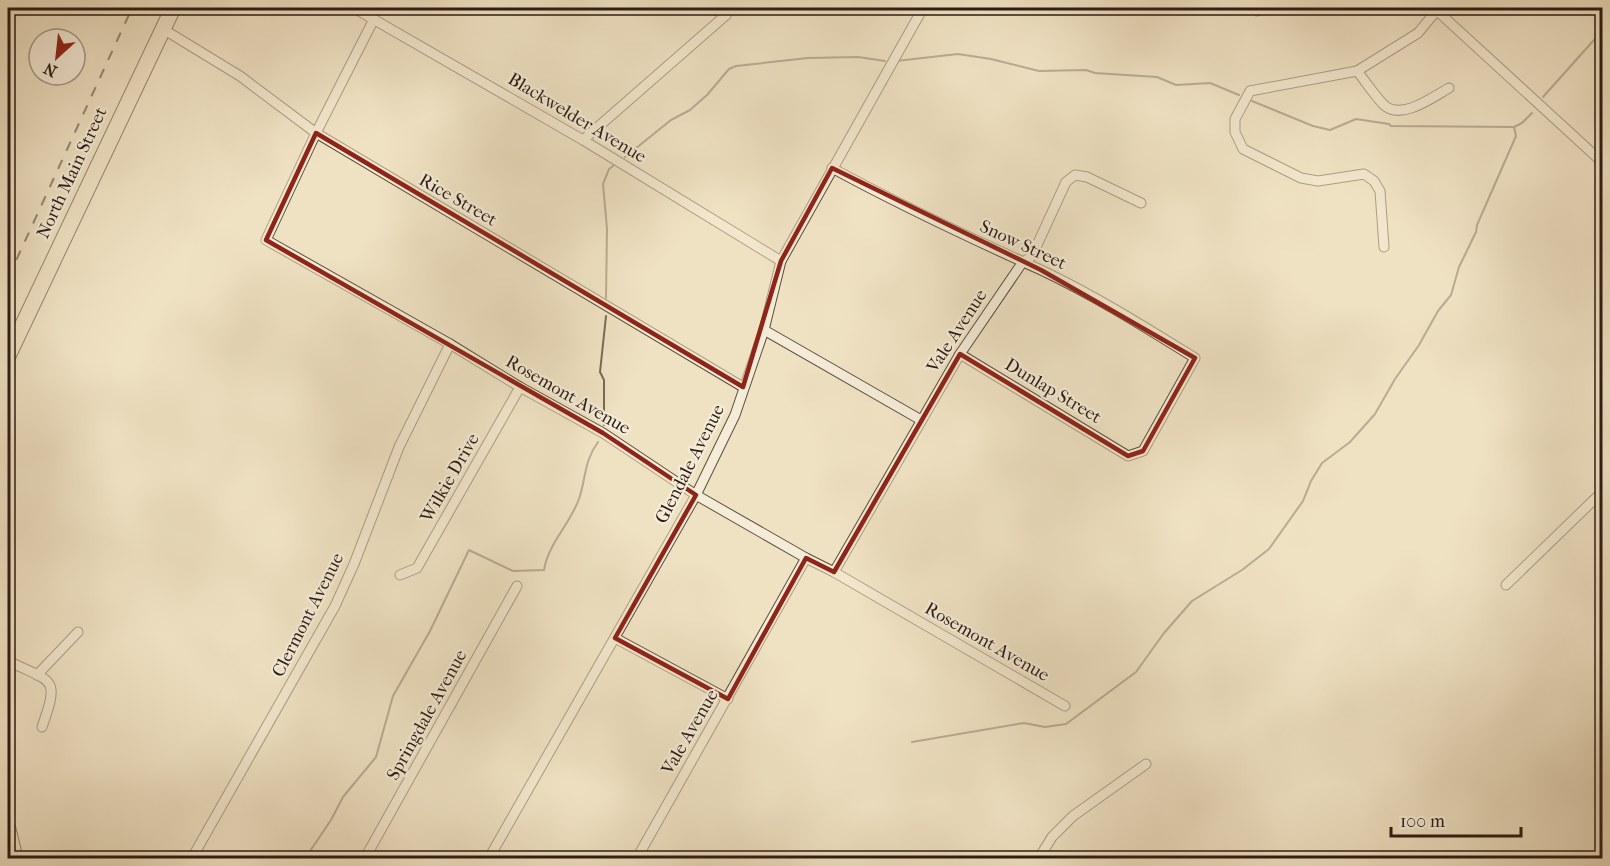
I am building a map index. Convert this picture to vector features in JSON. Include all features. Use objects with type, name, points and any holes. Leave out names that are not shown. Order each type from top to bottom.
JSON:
[{"type":"main road","name":"North Main Street","points":[[8,356],[173,8]]},
{"type":"main road","points":[[8,829],[15,858]]},
{"type":"street","name":"Blackwelder Avenue","points":[[354,8],[583,140],[781,261]]},
{"type":"street","points":[[711,8],[728,11]]},
{"type":"street","name":"Glendale Avenue","points":[[489,858],[696,495],[735,415],[764,330],[781,261],[923,8]]},
{"type":"street","points":[[1384,247],[1380,190],[1374,181],[1364,174],[1318,181],[1300,178],[1243,149],[1235,132],[1235,119],[1250,91],[1358,71],[1418,33],[1436,9],[1602,162]]},
{"type":"street","points":[[583,140],[728,11]]},
{"type":"street","name":"Rosemont Avenue","points":[[374,19],[316,133],[266,240],[603,433],[696,495],[1065,706]]},
{"type":"street","name":"Rice Street","points":[[163,28],[240,76],[316,133],[744,387]]},
{"type":"street","points":[[1358,71],[1385,107],[1396,111],[1409,109],[1449,88]]},
{"type":"street","name":"Snow Street","points":[[832,168],[892,201],[1041,270],[1119,312],[1195,358],[1143,452],[1128,456]]},
{"type":"street","name":"Vale Avenue","points":[[834,572],[960,354],[1022,263],[1032,256],[1066,182],[1075,175],[1087,177],[1141,203]]},
{"type":"street","points":[[764,330],[921,420]]},
{"type":"street","name":"Clermont Avenue","points":[[192,858],[335,606],[358,554],[399,447],[450,344]]},
{"type":"street","name":"Dunlap Street","points":[[960,354],[1128,456]]},
{"type":"street","name":"Wilkie Drive","points":[[400,575],[417,568],[520,387]]},
{"type":"street","points":[[1506,585],[1602,492]]},
{"type":"street","name":"Vale Avenue","points":[[638,858],[806,558]]},
{"type":"street","name":"Springdale Avenue","points":[[365,858],[517,586]]},
{"type":"street","points":[[37,675],[78,632]]},
{"type":"street","points":[[615,638],[728,699]]},
{"type":"street","points":[[8,662],[48,681],[52,689],[52,697],[42,727]]},
{"type":"street","points":[[1039,858],[1052,837],[1073,816],[1146,764]]},
{"type":"highlighted area","points":[[316,133],[743,387],[781,261],[832,168],[1041,270],[1195,358],[1143,451],[1128,456],[960,354],[834,572],[806,558],[728,699],[615,638],[696,495],[603,433],[266,240]]},
{"type":"waterway","points":[[1543,97],[1602,31]]},
{"type":"waterway","points":[[896,61],[958,54],[991,59],[1039,71],[1086,70],[1095,73],[1157,77],[1176,85],[1210,83],[1239,95]]},
{"type":"waterway","points":[[625,157],[671,120],[690,110],[707,95],[729,69],[736,66],[808,58],[858,57],[885,61]]},
{"type":"waterway","points":[[1252,101],[1313,126],[1330,130],[1356,119],[1391,126],[1514,127],[1532,113]]},
{"type":"waterway","points":[[912,742],[1024,723],[1045,727],[1066,724],[1136,672],[1164,633],[1192,601],[1242,570],[1269,549],[1303,501],[1322,463],[1350,442],[1375,414],[1438,311],[1451,295],[1459,267],[1516,136],[1514,127]]},
{"type":"waterway","points":[[606,298],[607,229],[603,184],[609,169],[613,166]]},
{"type":"waterway","points":[[604,425],[604,380],[600,372],[606,316]]},
{"type":"waterway","points":[[306,857],[331,820],[343,797],[376,757],[393,696],[430,631],[469,550],[513,571],[544,570],[550,551],[579,499],[588,463],[598,442]]},
{"type":"railway","points":[[8,278],[132,8]]}]
